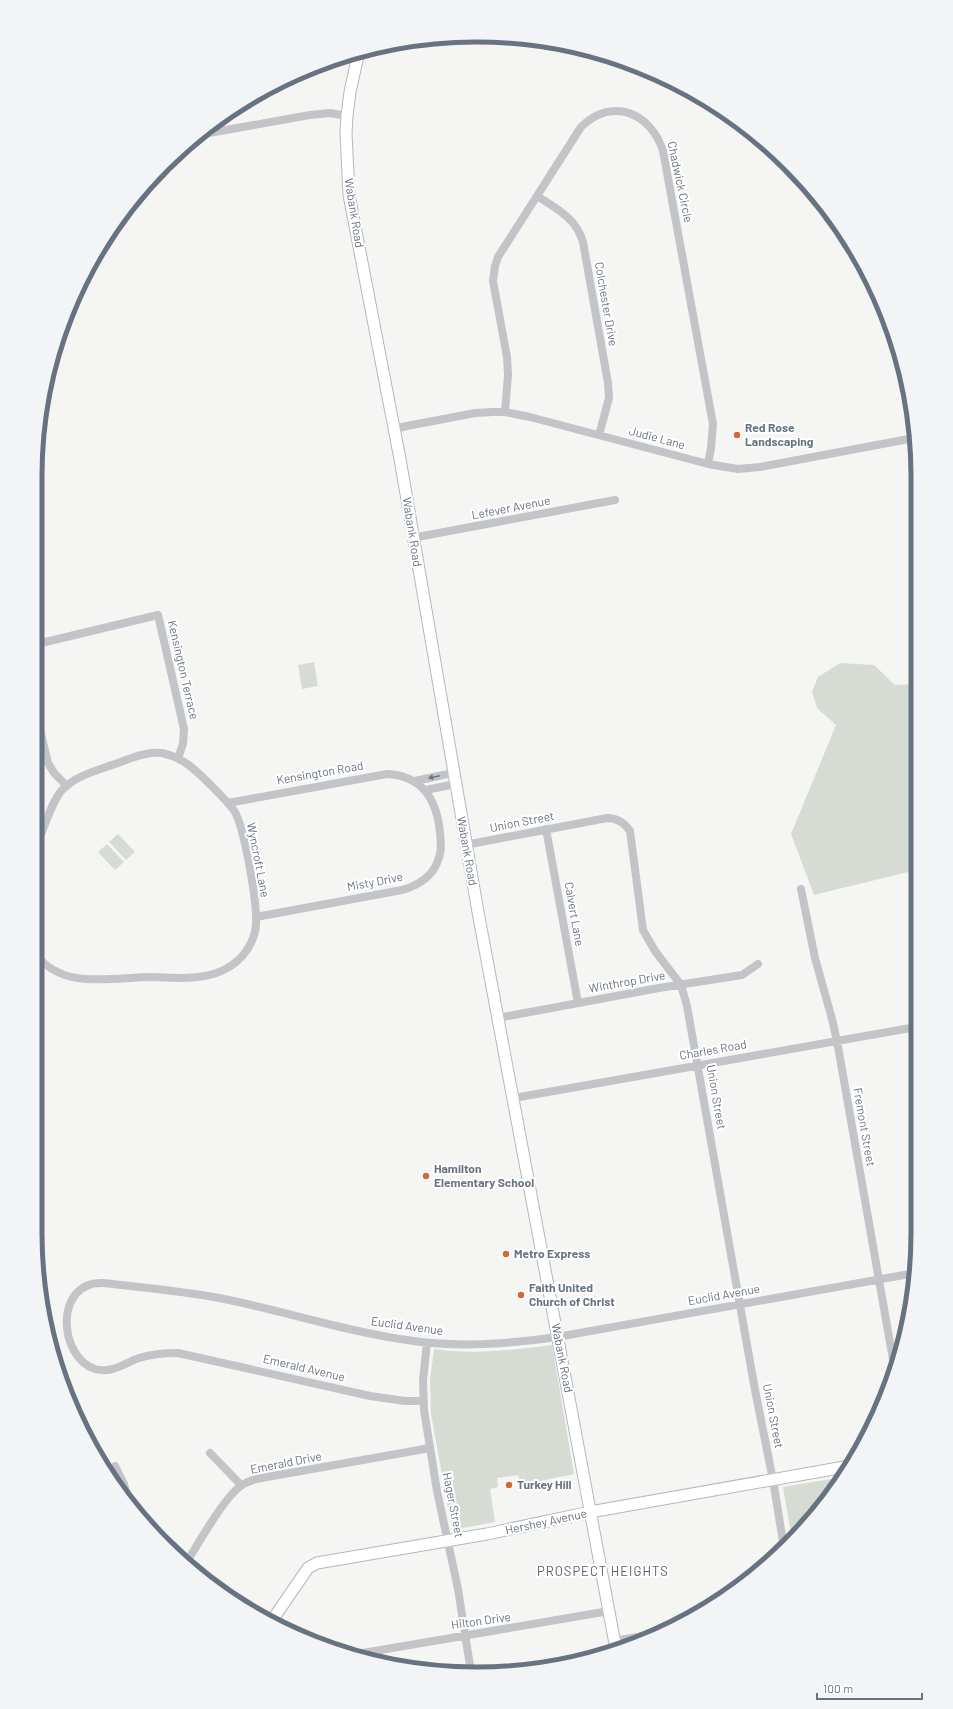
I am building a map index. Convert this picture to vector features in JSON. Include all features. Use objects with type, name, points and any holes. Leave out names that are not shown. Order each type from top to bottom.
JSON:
[{"type":"street","name":"Wabank Road","points":[[358,59],[350,92],[347,116],[346,133],[349,195],[394,429],[466,845],[615,1644]]},
{"type":"street","name":"Chadwick Circle","points":[[505,412],[508,369],[494,293],[493,275],[498,257],[581,127],[593,117],[602,113],[612,111],[626,112],[642,119],[649,125],[658,137],[663,151],[713,424],[708,464]]},
{"type":"street","points":[[211,133],[310,115],[330,113],[347,116]]},
{"type":"street","name":"Colchester Drive","points":[[537,196],[566,214],[580,233],[583,242],[608,383],[609,398],[599,435]]},
{"type":"street","name":"Judie Lane","points":[[394,429],[475,414],[505,412],[708,464],[738,468],[760,467],[909,439]]},
{"type":"street","name":"Lefever Avenue","points":[[412,538],[615,500]]},
{"type":"street","name":"Kensington Terrace","points":[[42,643],[158,615],[184,729],[183,744],[178,758]]},
{"type":"street","points":[[42,738],[48,763],[54,773],[67,786]]},
{"type":"street","name":"Wyncroft Lane","points":[[42,833],[56,800],[67,786],[80,777],[138,756],[159,753],[178,758],[190,766],[228,803],[236,813],[245,842],[256,917],[253,940],[244,954],[230,967],[215,974],[175,978],[80,979],[67,976],[52,969],[42,960]]},
{"type":"street","points":[[415,781],[453,773]]},
{"type":"street","name":"Kensington Road","points":[[228,803],[377,775],[394,774],[405,776],[415,781],[426,790]]},
{"type":"street","points":[[426,790],[455,784]]},
{"type":"street","name":"Misty Drive","points":[[256,917],[402,890],[420,883],[430,875],[437,864],[442,849],[435,806],[426,790]]},
{"type":"street","name":"Union Street","points":[[466,845],[607,818],[617,819],[627,826],[631,836],[641,922],[655,951],[681,985],[687,1006],[783,1541]]},
{"type":"street","name":"Calvert Lane","points":[[546,829],[578,1003]]},
{"type":"street","name":"Fremont Street","points":[[801,889],[815,958],[837,1040],[892,1357]]},
{"type":"street","name":"Winthrop Drive","points":[[498,1018],[742,975],[758,964]]},
{"type":"street","name":"Charles Road","points":[[514,1098],[911,1028]]},
{"type":"street","name":"Euclid Avenue","points":[[181,1354],[167,1353],[139,1358],[118,1368],[110,1370],[95,1368],[79,1357],[73,1349],[68,1334],[67,1312],[69,1304],[80,1290],[88,1285],[103,1283],[214,1297],[387,1337],[427,1343],[484,1345],[557,1337],[909,1274]]},
{"type":"street","name":"Hager Street","points":[[427,1343],[423,1401],[430,1448],[458,1589],[470,1667]]},
{"type":"street","name":"Emerald Avenue","points":[[181,1354],[370,1396],[405,1401],[423,1401]]},
{"type":"street","name":"Emerald Drive","points":[[189,1558],[223,1507],[241,1485],[256,1479],[430,1448]]},
{"type":"street","points":[[210,1453],[241,1485]]},
{"type":"street","points":[[115,1466],[125,1487]]},
{"type":"street","name":"Hershey Avenue","points":[[274,1617],[312,1564],[493,1533],[590,1512],[842,1467]]},
{"type":"street","name":"Hilton Drive","points":[[366,1652],[448,1637],[465,1636],[609,1611]]},
{"type":"shaded area","points":[[314,662],[318,686],[302,689],[298,665]]},
{"type":"shaded area","points":[[840,663],[874,665],[895,685],[911,684],[911,871],[814,895],[791,834],[836,725],[817,708],[812,692],[818,677]]},
{"type":"shaded area","points":[[118,834],[135,852],[126,860],[109,842]]},
{"type":"shaded area","points":[[107,844],[124,862],[115,870],[98,852]]},
{"type":"shaded area","points":[[552,1345],[574,1474],[521,1485],[518,1475],[497,1478],[498,1487],[490,1489],[495,1522],[452,1530],[431,1414],[430,1380],[434,1349],[479,1352]]},
{"type":"shaded area","points":[[835,1478],[791,1533],[783,1487]]},
{"type":"place","name":"Red Rose Landscaping","points":[[737,435]]},
{"type":"place","name":"Hamilton Elementary School","points":[[426,1176]]},
{"type":"place","name":"Metro Express","points":[[506,1254]]},
{"type":"place","name":"Faith United Church of Christ","points":[[521,1295]]},
{"type":"place","name":"Turkey Hill","points":[[509,1485]]},
{"type":"district","name":"PROSPECT HEIGHTS","points":[[603,1571]]}]
